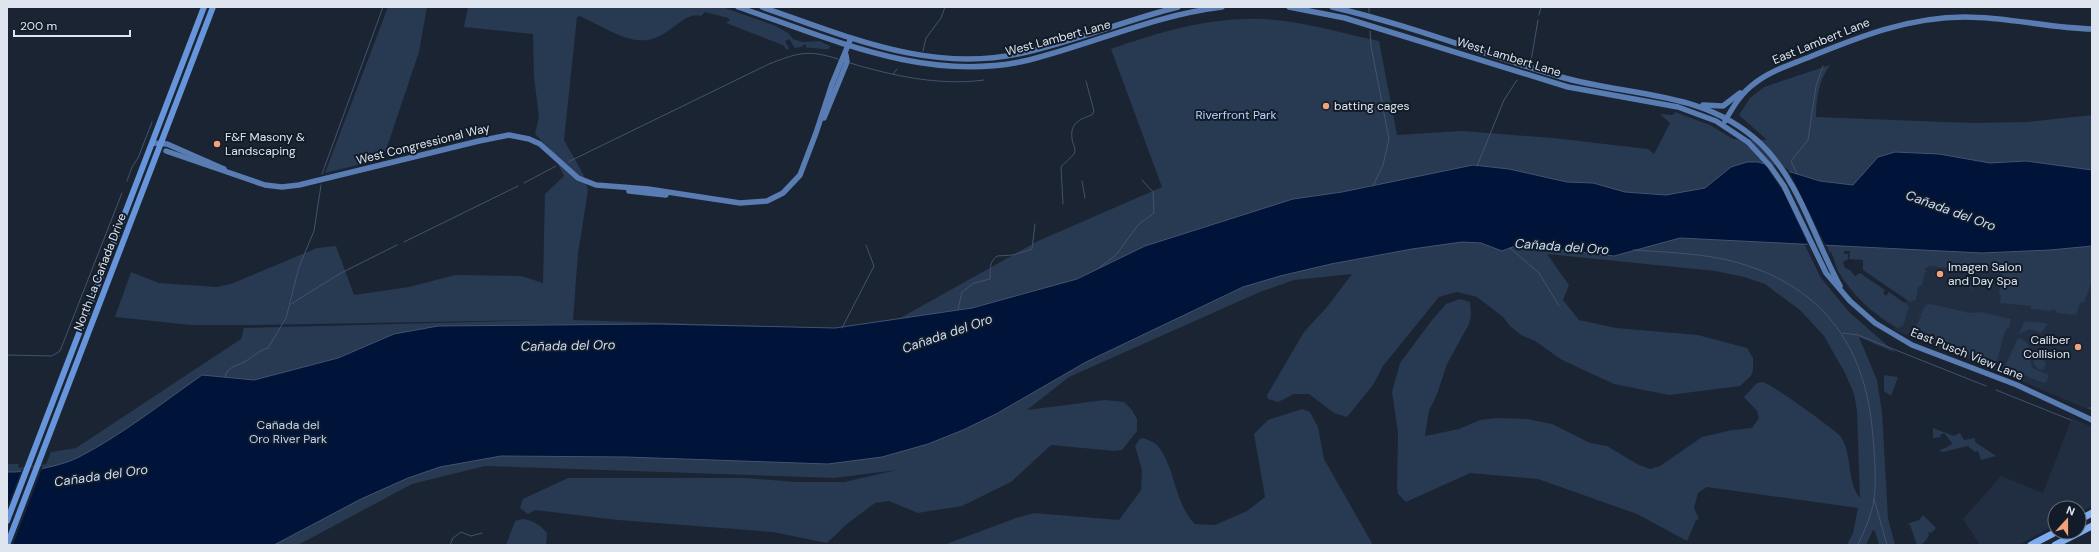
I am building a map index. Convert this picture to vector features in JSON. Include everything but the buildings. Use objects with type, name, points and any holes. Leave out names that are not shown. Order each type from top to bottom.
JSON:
[{"type":"highway","points":[[2054,545],[2092,526]]},
{"type":"highway","points":[[2031,545],[2047,537]]},
{"type":"main road","name":"North La Cañada Drive","points":[[7,521],[204,7]]},
{"type":"main road","name":"North La Cañada Drive","points":[[7,545],[213,7]]},
{"type":"main road","name":"West Lambert Lane","points":[[738,7],[884,56],[921,64],[952,67],[988,66],[1029,60],[1178,15],[1222,7]]},
{"type":"main road","name":"West Lambert Lane","points":[[762,7],[886,49],[922,56],[957,59],[987,58],[1027,52],[1178,7]]},
{"type":"main road","name":"West Lambert Lane","points":[[1289,7],[1345,18],[1558,84],[1686,109],[1725,126]]},
{"type":"main road","name":"West Lambert Lane","points":[[1332,7],[1565,78],[1687,102],[1727,118]]},
{"type":"main road","name":"East Lambert Lane","points":[[1725,126],[1727,118],[1738,99],[1751,85],[1776,71],[1883,28],[1912,22],[1945,18],[1978,17],[2052,27],[2092,29]]},
{"type":"main road","name":"West Congressional Way","points":[[159,149],[226,170],[265,185],[282,187],[321,180],[487,139],[515,135],[540,144],[578,178],[590,183],[642,193],[682,195],[750,203],[776,197],[790,188],[797,179],[816,133],[833,82],[852,38]]},
{"type":"main road","points":[[1687,102],[1723,106],[1751,85]]},
{"type":"main road","points":[[1603,94],[1610,92],[1638,96],[1642,93]]},
{"type":"main road","name":"East Pusch View Lane","points":[[1727,118],[1763,146],[1784,172],[1844,293]]},
{"type":"main road","name":"East Pusch View Lane","points":[[1725,126],[1755,149],[1776,174],[1826,273],[1866,316],[1895,337],[2017,385],[2092,420]]},
{"type":"main road","name":"West Congressional Way","points":[[153,142],[162,142],[226,170]]},
{"type":"main road","points":[[153,142],[159,149]]},
{"type":"shaded area","points":[[1921,261],[2092,268],[2092,411],[1894,330]]},
{"type":"shaded area","points":[[2072,418],[2092,427],[2092,506],[2087,509],[2087,500],[2047,500],[2047,529],[2018,545],[1980,545],[1963,519],[2001,476],[2043,493]]},
{"type":"green space","points":[[388,7],[427,7],[419,52],[383,159],[325,173]]},
{"type":"green space","name":"Riverfront Park","points":[[468,7],[722,7],[776,26],[788,33],[793,39],[802,42],[819,41],[830,46],[829,49],[807,48],[805,44],[801,47],[795,48],[789,39],[785,41],[789,48],[788,50],[784,47],[785,46],[726,23],[730,20],[728,18],[705,12],[701,16],[695,15],[689,17],[656,38],[648,40],[630,39],[580,16],[577,17],[564,140],[583,174],[588,190],[578,254],[573,320],[860,329],[886,326],[1038,241],[1162,187],[1111,49],[1185,27],[1223,20],[1243,19],[1292,22],[1379,41],[1397,135],[1462,131],[1553,138],[1648,149],[1654,154],[1670,123],[1660,114],[1673,115],[1675,112],[1710,125],[1733,139],[1767,140],[1739,115],[1750,98],[1764,87],[1830,65],[1823,77],[1819,90],[1816,117],[1972,123],[2028,122],[2092,115],[2092,282],[2084,302],[2080,303],[2076,315],[2058,313],[2054,309],[2050,311],[2031,309],[2031,306],[2000,303],[2001,295],[1999,294],[2003,268],[1980,268],[1979,266],[1971,269],[1975,273],[1972,291],[1969,286],[1971,277],[1966,270],[1929,266],[1925,269],[1927,272],[1925,272],[1922,285],[1918,287],[1916,300],[1910,302],[1863,270],[1863,260],[1849,259],[1850,251],[1844,251],[1844,254],[1848,254],[1848,259],[1843,262],[1845,268],[1850,270],[1855,276],[1860,273],[1885,290],[1883,293],[1886,296],[1889,292],[1909,306],[1903,326],[1897,328],[1871,310],[1856,296],[1838,271],[1830,251],[1830,255],[1825,239],[1791,217],[1821,278],[1849,312],[1896,353],[1859,337],[1877,380],[1882,412],[1888,518],[1895,545],[1879,545],[1875,531],[1873,530],[1866,545],[1847,545],[1853,533],[1858,508],[1707,487],[1698,493],[1694,508],[1699,519],[1696,520],[1687,541],[1637,514],[1538,479],[1470,473],[1406,502],[1398,494],[1397,488],[1398,432],[1392,392],[1400,363],[1432,320],[1446,304],[1460,299],[1470,302],[1471,315],[1469,324],[1447,364],[1437,394],[1429,411],[1425,436],[1459,429],[1480,420],[1496,418],[1527,419],[1552,424],[1590,443],[1607,446],[1639,465],[1650,469],[1660,466],[1702,437],[1732,430],[1752,428],[1759,418],[1757,411],[1744,397],[1757,383],[1763,382],[1778,390],[1841,437],[1845,444],[1853,484],[1860,498],[1857,411],[1854,394],[1845,373],[1824,336],[1800,310],[1765,284],[1744,277],[1715,271],[1547,254],[1569,285],[1563,300],[1579,320],[1616,328],[1698,335],[1747,348],[1753,358],[1753,370],[1751,376],[1740,386],[1669,395],[1614,384],[1562,360],[1535,341],[1521,335],[1510,326],[1503,317],[1477,297],[1457,292],[1439,297],[1383,366],[1373,385],[1347,417],[1334,413],[1309,394],[1294,394],[1278,402],[1268,399],[1267,395],[1304,332],[1327,307],[1352,274],[1294,280],[1260,292],[1069,377],[1027,410],[1105,400],[1124,402],[1132,410],[1137,419],[1137,431],[1122,450],[1115,451],[1051,445],[1011,482],[962,506],[918,513],[889,501],[875,503],[847,524],[827,543],[773,532],[618,520],[535,510],[528,514],[520,508],[523,499],[568,478],[745,478],[796,482],[844,482],[897,470],[834,478],[485,466],[412,484],[298,545],[18,545],[7,513],[7,464],[19,464],[18,468],[46,464],[51,452],[76,448],[241,339],[244,328],[544,320],[191,325],[115,317],[131,272],[159,283],[216,287],[231,284],[317,248],[336,246],[354,295],[409,287],[455,275],[521,276],[543,283],[545,194],[564,176],[551,150],[535,134],[539,117],[534,77],[533,34],[464,27]]},
{"type":"green space","points":[[1931,304],[1969,313],[1980,312],[2011,319],[2009,328],[2006,329],[1996,363],[1993,364],[1913,333],[1912,331],[1915,329],[1921,316],[1918,314],[1921,314],[1926,305]]},
{"type":"green space","points":[[2024,322],[2048,324],[2041,333],[2030,329],[2019,334]]},
{"type":"green space","points":[[2018,338],[2026,342],[2028,346],[2033,368],[2049,375],[2046,382],[2044,383],[2007,369],[2005,366]]},
{"type":"green space","points":[[2038,354],[2046,363],[2044,370],[2039,369],[2034,365],[2033,356]]},
{"type":"green space","points":[[1884,375],[1898,377],[1891,396],[1884,391]]},
{"type":"green space","points":[[1302,409],[1310,412],[1318,427],[1324,459],[1373,545],[944,545],[1016,518],[1034,513],[1119,520],[1141,490],[1142,470],[1135,446],[1140,439],[1143,438],[1156,444],[1163,453],[1168,463],[1178,495],[1188,515],[1195,524],[1215,525],[1247,511],[1265,497],[1254,434],[1268,420]]},
{"type":"green space","points":[[1933,428],[1954,436],[1960,433],[1964,440],[1975,438],[1975,442],[1996,456],[1981,460],[1978,451],[1975,452],[1968,446],[1943,452],[1939,451],[1952,443],[1944,433],[1940,435],[1941,437],[1933,438]]},
{"type":"green space","points":[[1923,515],[1936,528],[1931,533],[1928,532],[1929,535],[1923,543],[1917,545],[1910,525],[1907,524],[1919,520]]},
{"type":"green space","points":[[522,519],[539,525],[547,533],[546,545],[506,545],[515,521]]},
{"type":"water","name":"Cañada del Oro River Park","points":[[1895,152],[1939,154],[1990,163],[2026,161],[2092,170],[2092,246],[2050,250],[1982,253],[1680,238],[1614,256],[1518,245],[1502,251],[1481,243],[1462,242],[1412,249],[1331,264],[1280,276],[1243,287],[1086,362],[996,414],[963,430],[928,444],[882,457],[828,464],[626,457],[501,456],[440,467],[408,478],[361,499],[274,545],[7,545],[7,472],[44,468],[79,457],[126,429],[202,375],[254,380],[338,358],[394,334],[438,326],[659,324],[835,328],[972,308],[1077,279],[1145,246],[1293,199],[1342,192],[1473,165],[1509,169],[1567,182],[1593,183],[1625,192],[1666,195],[1705,188],[1731,167],[1747,162],[1758,162],[1820,181],[1853,185],[1878,157]]},
{"type":"pier","points":[[1763,162],[1788,169],[1826,246],[1808,245],[1784,193]]},
{"type":"pier","points":[[43,466],[13,545],[7,545],[7,508],[22,469]]},
{"type":"waterway","points":[[322,174],[383,7]]},
{"type":"waterway","points":[[923,51],[926,38],[941,18],[945,7]]},
{"type":"waterway","points":[[1369,7],[1369,12]]},
{"type":"waterway","points":[[1539,15],[1541,7]]},
{"type":"waterway","points":[[1531,61],[1538,20]]},
{"type":"waterway","points":[[1370,31],[1371,46],[1389,139],[1383,165],[1373,186]]},
{"type":"waterway","points":[[568,162],[769,64],[795,55],[810,53],[838,59]]},
{"type":"waterway","points":[[850,63],[917,79],[951,82],[984,80]]},
{"type":"waterway","points":[[1797,174],[1791,161],[1808,140],[1816,86],[1823,66]]},
{"type":"waterway","points":[[893,74],[897,69]]},
{"type":"waterway","points":[[1477,166],[1504,100],[1517,80]]},
{"type":"waterway","points":[[1063,204],[1061,167],[1073,156],[1075,152],[1072,138],[1074,125],[1080,120],[1092,115],[1094,111],[1086,81]]},
{"type":"waterway","points":[[127,181],[152,122]]},
{"type":"waterway","points":[[524,183],[556,166]]},
{"type":"waterway","points":[[1099,268],[1116,255],[1138,225],[1154,213],[1153,192],[1142,180]]},
{"type":"waterway","points":[[1082,181],[1085,198]]},
{"type":"waterway","points":[[225,377],[230,369],[268,348],[286,318],[299,267],[314,231],[321,185]]},
{"type":"waterway","points":[[404,242],[518,186]]},
{"type":"waterway","points":[[7,355],[52,356],[60,351],[122,193]]},
{"type":"waterway","points":[[958,309],[962,292],[974,283],[990,279],[991,264],[997,256],[1013,255],[1032,249],[1035,224]]},
{"type":"waterway","points":[[291,304],[339,274],[397,245]]},
{"type":"waterway","points":[[842,328],[874,266],[866,245]]},
{"type":"waterway","name":"Cañada del Oro","points":[[1510,248],[1539,273],[1559,306]]},
{"type":"waterway","points":[[1633,250],[1701,255],[1723,259],[1755,268],[1783,281],[1807,297],[1828,316],[1845,339],[1858,365],[1867,394],[1872,427],[1875,492],[1870,517],[1858,545]]},
{"type":"waterway","points":[[1843,333],[1858,335],[1986,386]]},
{"type":"waterway","points":[[1996,390],[2071,420]]},
{"type":"waterway","points":[[1874,499],[1887,545]]},
{"type":"waterway","points":[[450,545],[453,538],[461,532],[471,536],[482,533]]},
{"type":"place","name":"batting cages","points":[[1326,106]]},
{"type":"place","name":"F&F Masony & Landscaping","points":[[217,144]]},
{"type":"place","name":"Imagen Salon and Day Spa","points":[[1940,274]]},
{"type":"place","name":"Caliber Collision","points":[[2078,347]]}]
